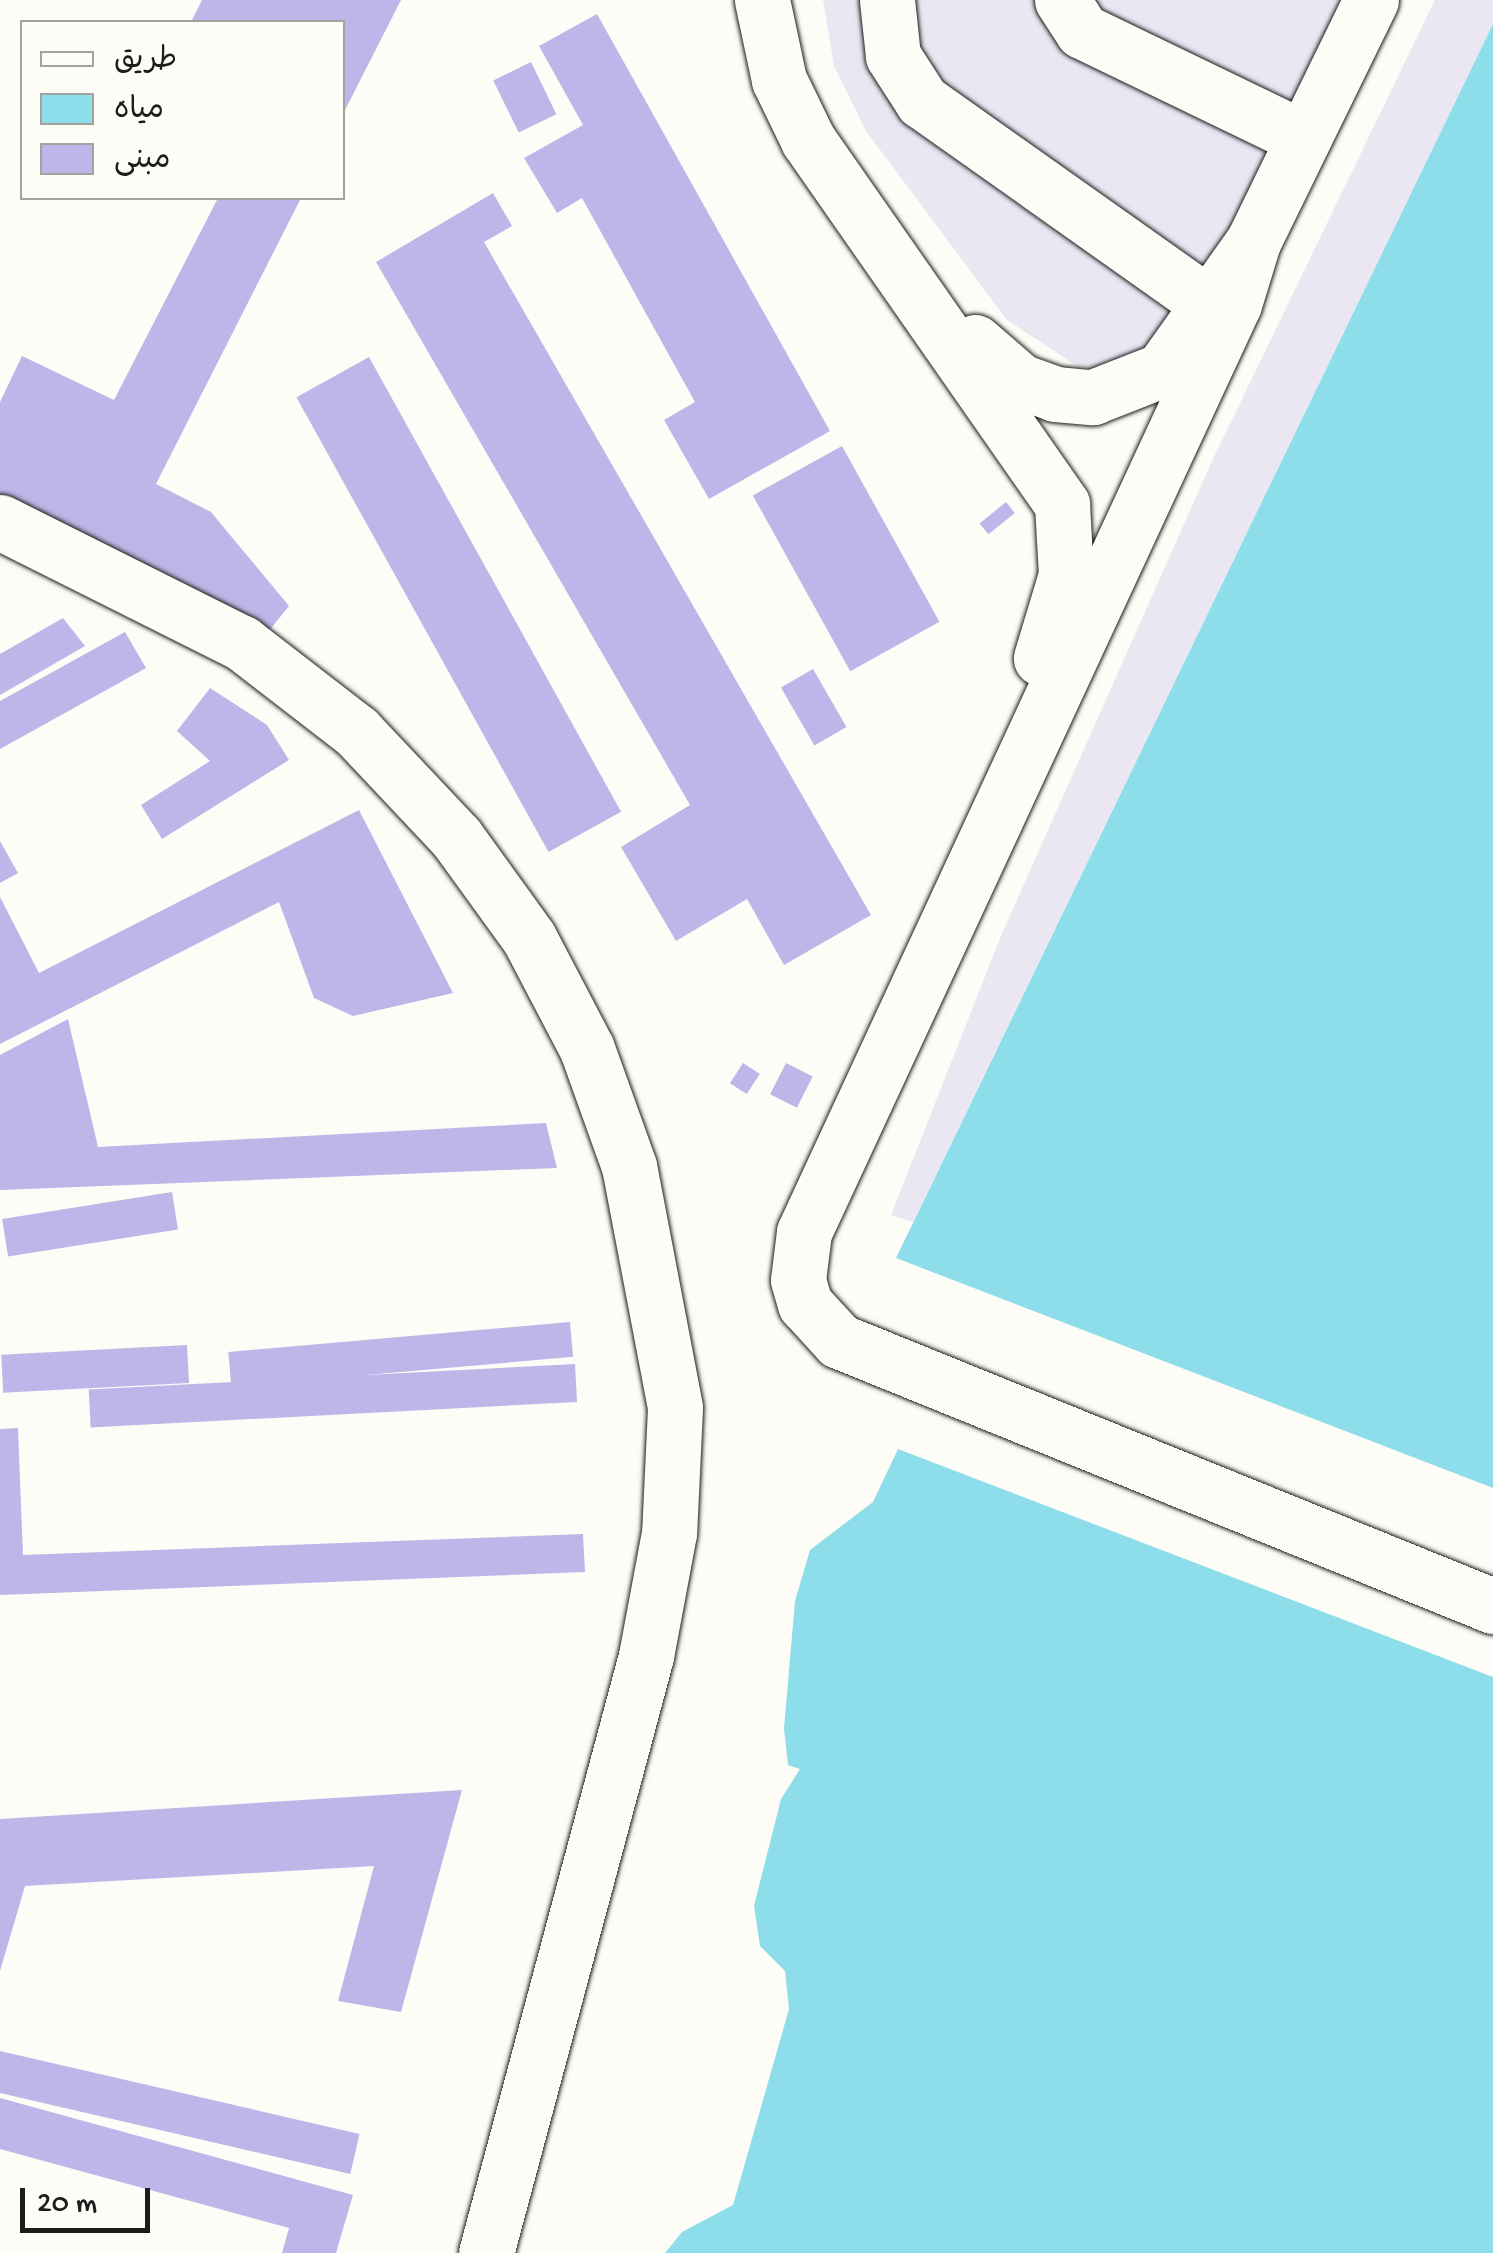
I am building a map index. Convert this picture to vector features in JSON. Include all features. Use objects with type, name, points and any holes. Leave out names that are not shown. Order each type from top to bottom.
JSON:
[{"type":"lane","points":[[762,0],[779,80],[808,140],[897,261],[1062,504],[1066,575],[1029,700],[1030,752]]},
{"type":"lane","points":[[887,0],[893,56],[922,102],[1211,306]]},
{"type":"lane","points":[[1062,0],[1082,31],[1304,138]]},
{"type":"lane","points":[[1371,0],[1254,242],[1234,304],[1030,752],[804,1232],[798,1268],[806,1304],[839,1340],[1493,1606]]},
{"type":"lane","points":[[897,261],[991,358],[1055,394],[1093,397],[1145,380],[1211,306],[1254,242]]},
{"type":"lane","points":[[0,522],[242,643],[357,732],[456,837],[528,938],[587,1049],[629,1166],[675,1408],[669,1532],[646,1656],[486,2253]]},
{"type":"shaded area","points":[[823,0],[1359,0],[1206,324],[1119,371],[1077,366],[1007,320],[866,131],[834,66]]},
{"type":"shaded area","points":[[1435,0],[1493,0],[1493,24],[913,1222],[891,1215],[1001,936],[1213,459]]},
{"type":"water","points":[[1493,24],[1493,1488],[896,1258]]},
{"type":"water","points":[[898,1449],[1493,1677],[1493,2253],[665,2253],[682,2232],[733,2205],[789,2009],[785,1971],[760,1946],[754,1906],[781,1799],[800,1769],[788,1765],[784,1728],[795,1601],[810,1550],[873,1502]]},
{"type":"building","points":[[202,0],[401,0],[345,110],[345,20],[192,20]]},
{"type":"building","points":[[597,14],[830,431],[709,499],[664,420],[695,402],[582,198],[557,213],[524,158],[583,125],[539,46]]},
{"type":"building","points":[[531,62],[556,114],[519,133],[493,80]]},
{"type":"building","points":[[493,193],[512,226],[484,242],[871,915],[784,965],[747,899],[676,941],[621,847],[690,805],[376,262]]},
{"type":"building","points":[[217,200],[300,200],[156,484],[211,512],[289,606],[260,642],[0,507],[0,402],[22,356],[114,400]]},
{"type":"building","points":[[369,357],[621,812],[549,852],[296,397]]},
{"type":"building","points":[[842,446],[939,622],[850,671],[753,495]]},
{"type":"building","points":[[1006,502],[1015,513],[988,534],[980,523]]},
{"type":"building","points":[[63,618],[85,646],[0,695],[0,654]]},
{"type":"building","points":[[125,632],[146,668],[0,749],[0,701]]},
{"type":"building","points":[[813,669],[846,727],[814,746],[781,688]]},
{"type":"building","points":[[210,688],[267,725],[289,760],[162,839],[141,805],[210,761],[177,731]]},
{"type":"building","points":[[359,810],[453,993],[353,1016],[314,998],[279,902],[0,1044],[0,897],[39,973]]},
{"type":"building","points":[[0,841],[18,873],[0,883]]},
{"type":"building","points":[[68,1019],[98,1147],[546,1123],[557,1168],[0,1190],[0,1055]]},
{"type":"building","points":[[743,1063],[760,1074],[747,1094],[730,1083]]},
{"type":"building","points":[[786,1063],[813,1077],[797,1108],[770,1094]]},
{"type":"building","points":[[172,1192],[178,1230],[8,1256],[2,1219]]},
{"type":"building","points":[[570,1322],[573,1357],[231,1387],[228,1352]]},
{"type":"building","points":[[187,1345],[189,1383],[3,1393],[1,1355]]},
{"type":"building","points":[[575,1364],[577,1402],[91,1427],[89,1389]]},
{"type":"building","points":[[18,1428],[23,1555],[583,1534],[585,1572],[0,1595],[0,1429]]},
{"type":"building","points":[[462,1790],[401,2012],[338,2001],[374,1866],[25,1886],[0,1971],[0,1819]]},
{"type":"building","points":[[0,2051],[360,2134],[350,2174],[0,2093]]},
{"type":"building","points":[[0,2098],[353,2195],[336,2253],[282,2253],[289,2228],[0,2149]]}]
